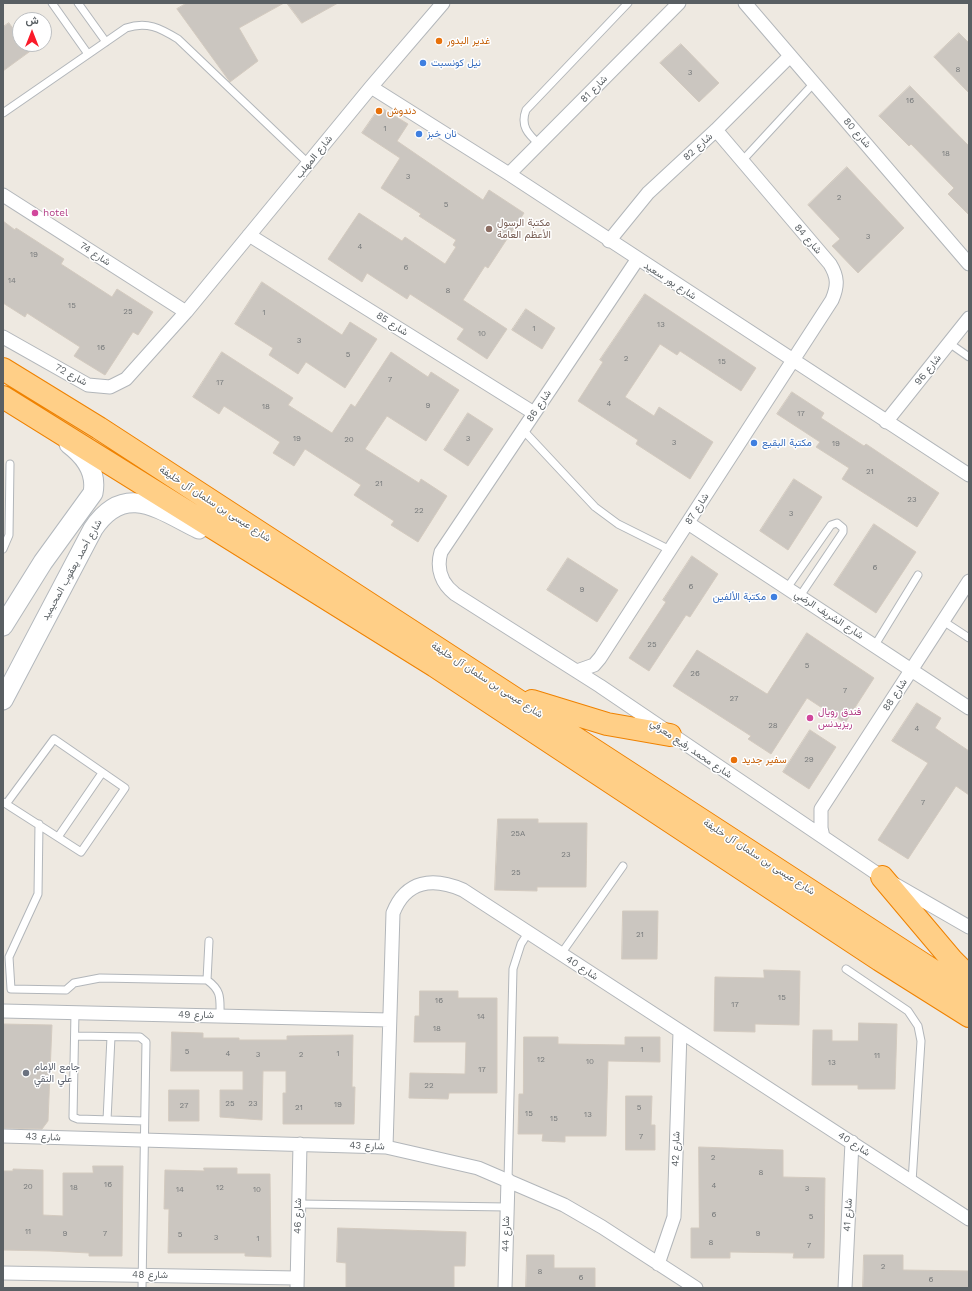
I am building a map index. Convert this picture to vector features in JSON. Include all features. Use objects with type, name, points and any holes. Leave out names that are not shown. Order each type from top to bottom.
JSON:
[{"type":"highway","name":"شارع عيسى بن سلمان آل خليفة","points":[[3,370],[106,432],[969,994]]},
{"type":"highway","name":"شارع عيسى بن سلمان آل خليفة","points":[[11,401],[287,572],[435,666],[880,960],[969,1016]]},
{"type":"highway","points":[[506,692],[607,724],[670,735]]},
{"type":"highway","points":[[882,877],[952,960],[969,977]]},
{"type":"highway","points":[[880,960],[969,1031]]},
{"type":"street","name":"شارع المهلب","points":[[186,312],[371,87],[443,3]]},
{"type":"street","name":"شارع 80","points":[[745,3],[969,264]]},
{"type":"street","name":"شارع 81","points":[[509,174],[674,5]]},
{"type":"street","name":"شارع 82","points":[[609,241],[648,193],[716,130],[790,56]]},
{"type":"street","name":"شارع بور سعيد","points":[[371,87],[509,174],[637,260],[794,360],[969,476]]},
{"type":"street","name":"شارع 84","points":[[716,130],[830,264],[836,274],[836,289],[832,300],[794,360]]},
{"type":"street","name":"شارع 74","points":[[3,195],[186,312]]},
{"type":"street","name":"شارع 85","points":[[250,236],[534,413]]},
{"type":"street","name":"شارع 86","points":[[441,552],[637,260]]},
{"type":"street","name":"شارع 72","points":[[3,337],[79,381],[96,386],[110,386],[126,379],[186,312]]},
{"type":"street","name":"شارع 96","points":[[886,422],[969,318]]},
{"type":"street","name":"شارع 87","points":[[577,671],[594,665],[600,658],[794,360]]},
{"type":"street","name":"شارع أحمد يعقوب المحيميد","points":[[3,626],[31,581],[90,499],[94,483],[90,466],[78,451],[11,401]]},
{"type":"street","name":"شارع أحمد يعقوب المحيميد","points":[[3,700],[97,522],[110,509],[125,502],[136,502],[157,508],[287,572]]},
{"type":"street","name":"شارع الشريف الرضي","points":[[688,523],[969,708]]},
{"type":"street","name":"شارع محمد رفيع معرفي","points":[[441,552],[439,561],[440,574],[449,590],[600,686],[670,735],[882,877],[969,927]]},
{"type":"street","points":[[31,581],[39,578],[48,581],[55,589],[56,598]]},
{"type":"street","name":"شارع 88","points":[[821,809],[943,621],[968,586]]},
{"type":"street","name":"شارع 87","points":[[600,658],[598,677],[600,686]]},
{"type":"street","points":[[794,818],[821,809],[820,818],[823,837]]},
{"type":"street","name":"شارع 40","points":[[386,1147],[392,917],[399,900],[408,890],[425,884],[440,884],[456,887],[969,1219]]},
{"type":"street","name":"شارع 49","points":[[3,1010],[389,1020]]},
{"type":"street","name":"شارع 42","points":[[658,1264],[674,1217],[680,1032]]},
{"type":"street","name":"شارع 43","points":[[3,1136],[386,1147],[478,1168],[564,1205],[602,1227],[696,1288]]},
{"type":"street","name":"شارع 41","points":[[845,1288],[852,1142]]},
{"type":"street","name":"شارع 46","points":[[297,1283],[300,1144]]},
{"type":"street","name":"شارع 44","points":[[505,1288],[508,1180]]},
{"type":"street","name":"شارع 48","points":[[3,1273],[142,1275],[297,1283]]},
{"type":"lane","points":[[52,3],[88,54]]},
{"type":"lane","points":[[78,3],[106,42]]},
{"type":"lane","points":[[539,144],[526,130],[524,120],[526,110],[628,3]]},
{"type":"lane","points":[[3,113],[126,28],[136,24],[148,24],[165,31],[178,39],[309,164]]},
{"type":"lane","points":[[742,161],[814,83]]},
{"type":"lane","points":[[949,343],[969,357]]},
{"type":"lane","points":[[523,430],[595,507],[618,524],[670,550]]},
{"type":"lane","points":[[3,549],[9,535],[10,464]]},
{"type":"lane","points":[[787,588],[831,525],[837,523],[843,528],[843,532],[800,596]]},
{"type":"lane","points":[[875,646],[918,576]]},
{"type":"lane","points":[[943,621],[969,638]]},
{"type":"lane","points":[[54,739],[102,772],[125,788],[81,852],[5,803],[54,739]]},
{"type":"lane","points":[[58,837],[102,772]]},
{"type":"lane","points":[[39,824],[38,894],[9,957],[11,989],[66,990],[74,983],[100,978],[207,980],[215,986],[220,993],[220,1016]]},
{"type":"lane","points":[[561,954],[624,866]]},
{"type":"lane","points":[[508,1180],[513,969],[521,944],[528,933]]},
{"type":"lane","points":[[207,980],[209,940]]},
{"type":"lane","points":[[846,969],[908,1011],[918,1026],[920,1041],[912,1182]]},
{"type":"lane","points":[[75,1012],[73,1117],[78,1119],[144,1121]]},
{"type":"lane","points":[[75,1036],[140,1038],[146,1042],[143,1140],[142,1288]]},
{"type":"lane","points":[[107,1120],[110,1037]]},
{"type":"lane","points":[[299,1204],[507,1207]]},
{"type":"building","points":[[187,3],[284,3],[239,28],[258,61],[230,82],[177,9]]},
{"type":"building","points":[[287,3],[338,3],[302,23]]},
{"type":"building","points":[[9,23],[12,27],[12,52],[29,52],[3,71],[3,27]]},
{"type":"building","points":[[959,33],[969,43],[969,93],[934,57]]},
{"type":"building","points":[[681,44],[719,83],[699,102],[660,63]]},
{"type":"building","points":[[910,86],[969,146],[969,215],[948,194],[954,188],[911,144],[909,146],[879,116]]},
{"type":"building","points":[[380,107],[408,124],[397,141],[483,200],[489,190],[524,213],[488,268],[485,266],[463,300],[507,329],[487,359],[457,339],[464,329],[410,294],[407,299],[367,273],[362,282],[328,259],[359,213],[402,241],[405,237],[445,264],[456,247],[453,245],[456,240],[419,216],[421,214],[381,188],[400,158],[362,133]]},
{"type":"building","points":[[847,167],[904,228],[858,273],[832,246],[840,239],[808,205]]},
{"type":"building","points":[[3,221],[15,230],[16,228],[64,259],[61,264],[112,297],[117,289],[153,312],[138,335],[133,332],[105,375],[74,356],[80,347],[27,313],[25,317],[3,303]]},
{"type":"building","points":[[262,282],[342,335],[350,322],[377,339],[345,388],[306,362],[298,374],[269,355],[273,348],[235,324]]},
{"type":"building","points":[[645,294],[756,368],[741,391],[680,351],[677,355],[660,344],[625,397],[654,416],[659,407],[713,442],[690,479],[636,444],[638,440],[578,401],[603,362],[600,360]]},
{"type":"building","points":[[526,309],[555,328],[542,349],[512,330]]},
{"type":"building","points":[[222,352],[293,398],[288,405],[332,433],[351,404],[355,407],[391,352],[428,377],[431,372],[459,390],[426,441],[387,416],[365,449],[419,483],[421,479],[447,496],[418,542],[391,525],[394,521],[354,495],[361,485],[305,449],[294,466],[273,453],[280,442],[224,406],[219,414],[193,397]]},
{"type":"building","points":[[792,392],[824,413],[821,418],[864,446],[866,444],[939,493],[917,527],[842,479],[849,468],[816,447],[820,442],[777,414]]},
{"type":"building","points":[[468,413],[493,429],[468,466],[444,450]]},
{"type":"building","points":[[794,479],[822,497],[788,550],[760,531]]},
{"type":"building","points":[[874,524],[916,552],[876,613],[834,585]]},
{"type":"building","points":[[692,556],[718,574],[690,617],[686,615],[649,671],[629,658],[666,602],[663,600]]},
{"type":"building","points":[[568,558],[618,590],[597,622],[547,590]]},
{"type":"building","points":[[807,633],[874,678],[845,723],[807,698],[771,754],[748,739],[751,736],[673,686],[697,650],[767,694]]},
{"type":"building","points":[[917,703],[941,718],[935,728],[969,751],[969,795],[956,786],[908,859],[878,840],[928,763],[892,741]]},
{"type":"building","points":[[810,730],[836,747],[809,789],[783,772]]},
{"type":"building","points":[[498,819],[538,819],[538,823],[587,823],[586,887],[537,887],[537,891],[495,890]]},
{"type":"building","points":[[623,911],[658,911],[657,959],[622,959]]},
{"type":"building","points":[[764,970],[800,971],[799,1025],[755,1024],[755,1032],[714,1031],[715,977],[764,978]]},
{"type":"building","points":[[420,991],[458,991],[458,998],[497,998],[497,1093],[449,1093],[448,1099],[409,1098],[410,1073],[465,1074],[466,1042],[414,1042],[415,1016],[419,1016]]},
{"type":"building","points":[[859,1023],[897,1024],[895,1089],[858,1089],[858,1085],[812,1085],[813,1030],[832,1030],[832,1041],[858,1041]]},
{"type":"building","name":"جامع الإمام علي النقي","points":[[3,1024],[52,1025],[48,1121],[42,1129],[3,1128]]},
{"type":"building","points":[[172,1032],[203,1033],[203,1038],[239,1038],[239,1040],[287,1040],[287,1036],[353,1035],[352,1087],[355,1087],[354,1124],[283,1124],[283,1093],[286,1093],[286,1071],[263,1071],[262,1120],[220,1117],[220,1090],[243,1090],[243,1071],[171,1071]]},
{"type":"building","points":[[524,1037],[558,1037],[558,1044],[625,1045],[625,1037],[660,1037],[660,1062],[608,1061],[606,1136],[565,1136],[565,1142],[542,1141],[543,1134],[518,1134],[519,1094],[523,1094]]},
{"type":"building","points":[[169,1090],[199,1090],[199,1121],[169,1121]]},
{"type":"building","points":[[626,1096],[652,1096],[651,1125],[655,1125],[655,1150],[626,1150]]},
{"type":"building","points":[[699,1147],[783,1150],[783,1177],[825,1178],[824,1258],[793,1258],[794,1253],[730,1252],[730,1258],[691,1258],[691,1228],[699,1228]]},
{"type":"building","points":[[93,1166],[123,1166],[122,1256],[89,1256],[89,1253],[3,1250],[3,1171],[13,1171],[13,1169],[43,1170],[43,1215],[63,1216],[63,1173],[93,1173]]},
{"type":"building","points":[[204,1168],[237,1168],[237,1174],[270,1174],[271,1257],[245,1256],[245,1253],[168,1253],[169,1209],[164,1209],[165,1170],[204,1171]]},
{"type":"building","points":[[338,1228],[466,1232],[465,1266],[454,1266],[454,1288],[346,1288],[346,1263],[337,1262]]},
{"type":"building","points":[[527,1255],[554,1255],[554,1268],[595,1268],[595,1288],[526,1288]]},
{"type":"building","points":[[864,1255],[903,1255],[903,1270],[969,1271],[969,1288],[863,1288]]},
{"type":"place","name":"غدير البدور","points":[[439,41]]},
{"type":"place","name":"نيل كونسبت","points":[[423,63]]},
{"type":"place","name":"دندوش","points":[[379,111]]},
{"type":"place","name":"نان خبز","points":[[419,134]]},
{"type":"place","name":"hotel","points":[[35,213]]},
{"type":"place","name":"مكتبة الرسول الأعظم العامة","points":[[489,229]]},
{"type":"place","name":"مكتبة البقيع","points":[[754,443]]},
{"type":"place","name":"مكتبة الألفين","points":[[774,597]]},
{"type":"place","name":"فندق رويال ريزيدنس","points":[[810,718]]},
{"type":"place","name":"سفير جديد","points":[[734,760]]},
{"type":"place","name":"جامع الإمام علي النقي","points":[[26,1073]]}]
